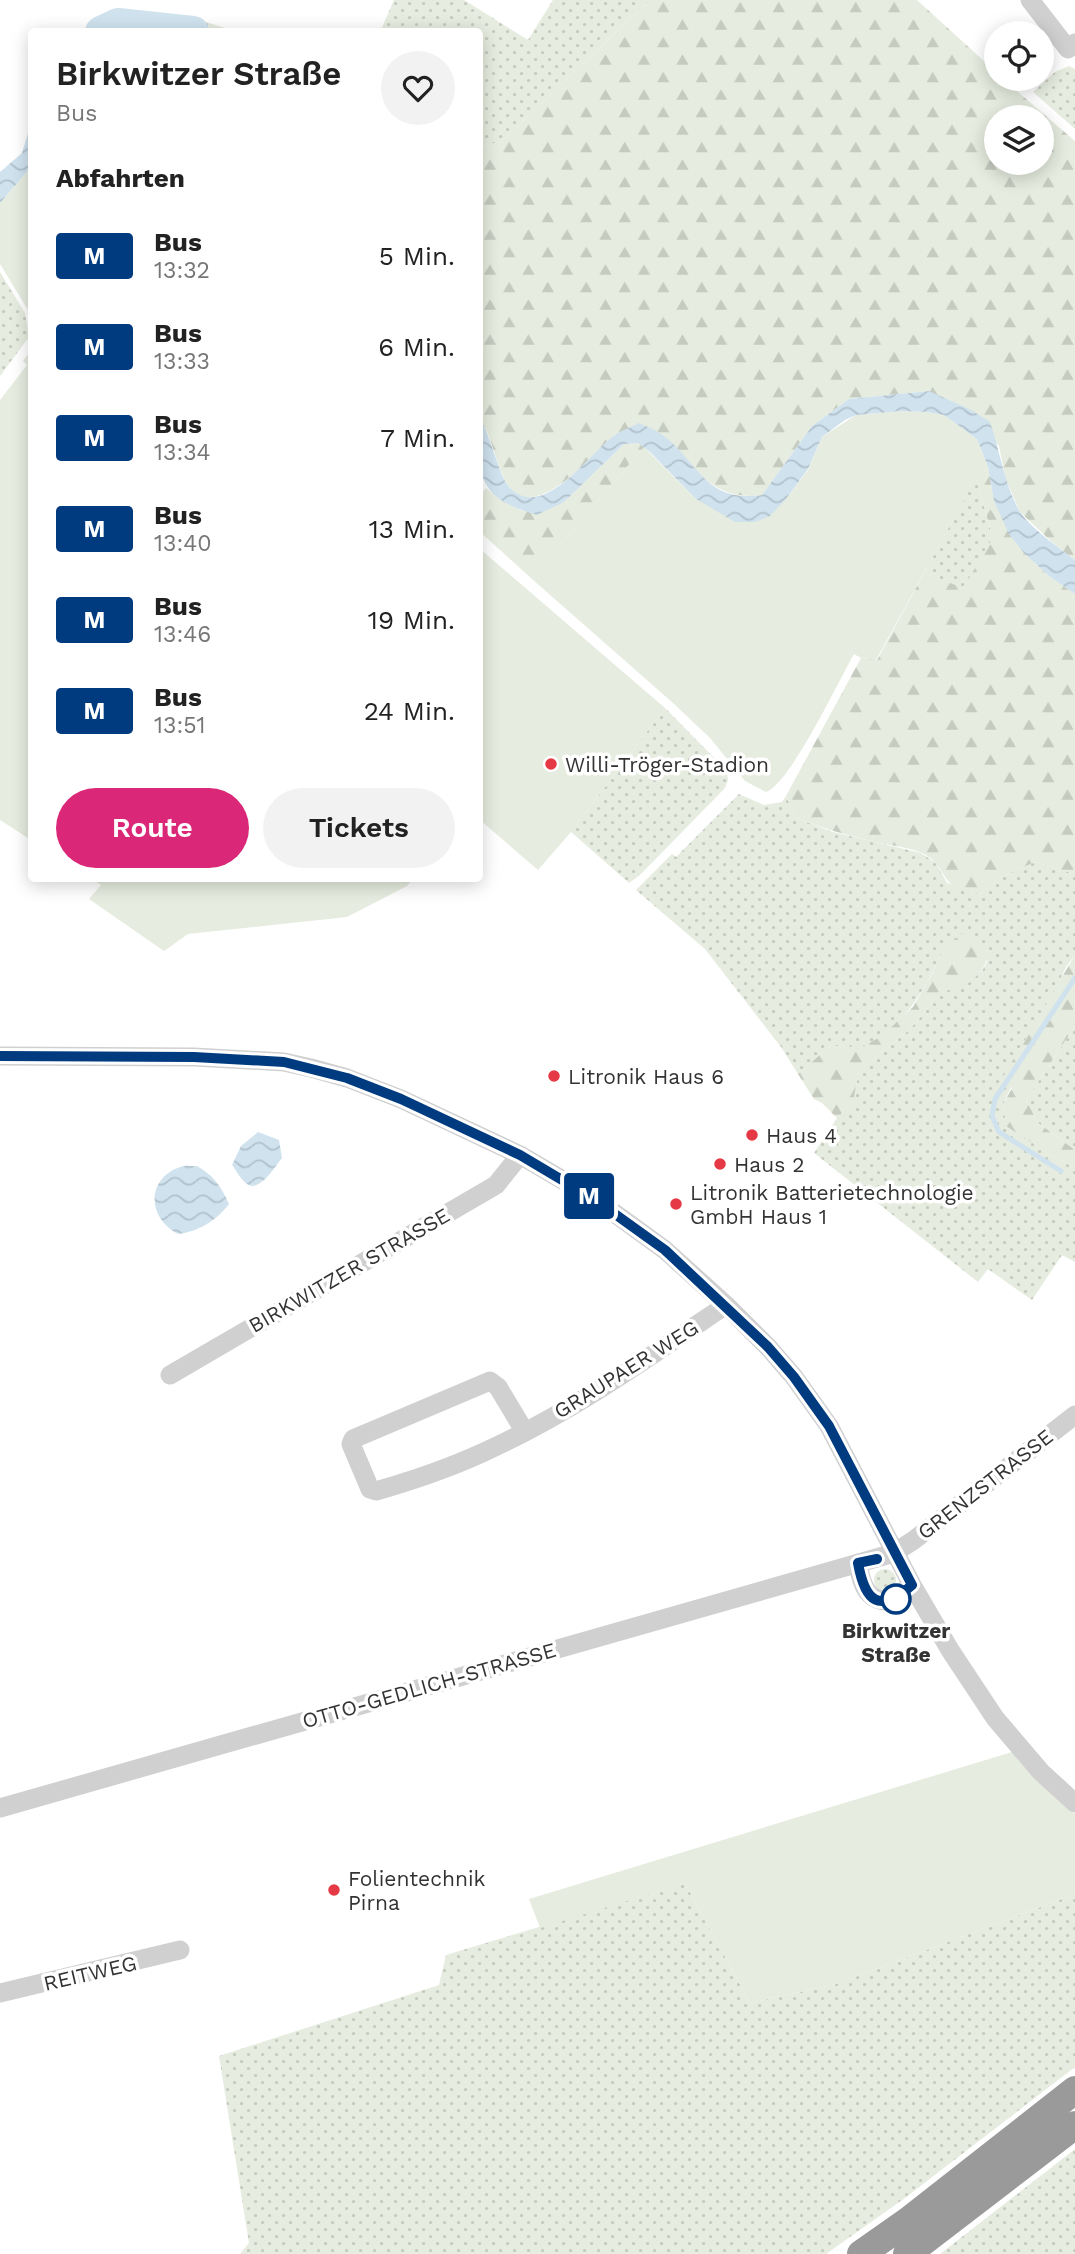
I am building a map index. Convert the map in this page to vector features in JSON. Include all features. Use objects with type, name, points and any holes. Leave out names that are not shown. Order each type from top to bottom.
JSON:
[{"type":"highway","points":[[861,2254],[908,2221],[1075,2090]]},
{"type":"highway","points":[[907,2254],[1075,2126]]},
{"type":"street","points":[[1030,0],[1068,49],[1075,43]]},
{"type":"street","points":[[0,1056],[194,1057],[284,1062],[347,1078],[401,1099],[520,1155],[594,1199],[665,1250],[768,1347],[823,1418],[867,1496],[912,1585],[950,1650],[995,1718],[1041,1772],[1075,1803]]},
{"type":"street","name":"BIRKWITZER STRASSE","points":[[170,1375],[496,1185],[520,1155]]},
{"type":"street","name":"GRAUPAER WEG","points":[[525,1432],[498,1387],[490,1381],[353,1439],[351,1444],[370,1489],[376,1491],[481,1454],[525,1432],[623,1374],[726,1305]]},
{"type":"street","name":"GRENZSTRASSE","points":[[894,1553],[1075,1415]]},
{"type":"street","name":"OTTO-GEDLICH-STRASSE","points":[[0,1808],[894,1553]]},
{"type":"street","points":[[858,1563],[862,1584],[875,1599],[891,1601],[912,1585]]},
{"type":"street","name":"REITWEG","points":[[0,1993],[180,1950]]},
{"type":"green space","points":[[394,0],[464,0],[528,40],[553,0],[650,0],[501,142],[483,145],[483,28],[382,28]]},
{"type":"green space","points":[[650,0],[917,0],[984,61],[984,91],[1017,91],[1033,105],[984,105],[984,175],[1054,175],[1054,123],[1075,141],[1075,560],[1020,512],[1005,477],[999,446],[929,391],[849,399],[812,426],[762,495],[745,496],[717,487],[705,479],[663,435],[616,434],[579,470],[547,492],[532,497],[518,495],[503,476],[483,424],[483,145],[501,142]]},
{"type":"green space","points":[[141,14],[188,16],[225,28],[206,28],[188,23],[142,19]]},
{"type":"green space","points":[[1069,66],[1075,69],[1075,129],[1054,110],[1054,105],[1048,105],[1033,92],[1054,91],[1055,72]]},
{"type":"green space","points":[[28,170],[28,310],[0,264],[0,203]]},
{"type":"green space","points":[[0,272],[25,313],[28,338],[0,376]]},
{"type":"green space","points":[[28,354],[28,838],[0,820],[0,400],[27,365],[23,361]]},
{"type":"green space","points":[[901,411],[944,415],[977,439],[988,467],[970,489],[876,660],[854,654],[788,771],[766,792],[745,781],[710,738],[532,579],[644,447],[696,499],[786,499],[808,470],[822,437],[856,415]]},
{"type":"green space","points":[[638,443],[644,447],[532,579],[483,535],[483,492],[486,488],[501,500],[523,511],[564,502],[624,444]]},
{"type":"green space","points":[[988,467],[994,501],[1024,553],[1049,576],[1075,594],[1075,874],[1035,862],[999,878],[980,894],[956,888],[937,865],[922,853],[854,837],[796,818],[786,796],[861,658],[877,660],[924,573],[963,588],[991,541],[977,480]]},
{"type":"green space","points":[[977,480],[991,541],[963,589],[924,573],[970,488]]},
{"type":"green space","name":"Willi-Tröger-Stadion","points":[[483,552],[665,708],[571,832],[538,870],[483,823]]},
{"type":"green space","points":[[665,708],[727,771],[728,780],[725,788],[629,883],[571,832]]},
{"type":"green space","points":[[739,794],[764,805],[782,802],[786,796],[796,818],[833,832],[921,853],[936,863],[947,883],[980,894],[999,878],[1035,862],[1075,874],[1075,955],[1066,967],[1003,1105],[1007,1126],[1075,1168],[1075,1262],[1062,1255],[1032,1300],[988,1269],[978,1282],[814,1153],[837,1118],[853,1102],[859,1071],[909,1030],[940,989],[982,971],[987,962],[987,950],[940,956],[919,996],[888,1033],[863,1047],[830,1046],[798,1074],[781,1047],[705,949],[636,890],[672,854],[676,857]]},
{"type":"green space","points":[[96,882],[410,882],[347,917],[188,934],[164,951],[89,899],[101,885]]},
{"type":"green space","points":[[963,933],[976,938],[984,945],[987,953],[983,968],[964,986],[953,990],[940,990],[909,1030],[859,1071],[853,1102],[837,1118],[814,1099],[798,1074],[830,1046],[862,1047],[882,1036],[913,1007],[940,956],[950,942]]},
{"type":"green space","points":[[1075,955],[1075,1026],[1026,1100],[1038,1123],[1075,1150],[1075,1168],[1006,1126],[1003,1105],[1012,1088],[1003,1077]]},
{"type":"green space","points":[[1075,1026],[1075,1150],[1038,1123],[1026,1100]]},
{"type":"green space","points":[[885,1569],[893,1572],[896,1580],[893,1588],[885,1591],[877,1588],[874,1580],[877,1572]]},
{"type":"green space","points":[[1012,1752],[1035,1779],[1075,1814],[1075,1894],[836,1984],[750,2003],[685,1883],[540,1928],[529,1899]]},
{"type":"green space","points":[[685,1883],[750,2003],[836,1984],[1075,1894],[1075,2067],[905,2198],[826,2254],[240,2254],[249,2243],[219,2056],[439,1985],[446,1955]]},
{"type":"green space","points":[[1075,2149],[1075,2254],[940,2254]]},
{"type":"water","points":[[133,18],[133,28],[96,28],[116,19]]},
{"type":"water","points":[[142,19],[188,23],[206,28],[142,28]]},
{"type":"water","points":[[28,133],[28,170],[0,203],[0,172],[22,153]]},
{"type":"water","points":[[929,391],[990,422],[1006,478],[1019,510],[1036,530],[1075,560],[1075,594],[1049,576],[1024,553],[1009,534],[994,501],[988,467],[977,439],[944,415],[901,411],[856,415],[845,420],[822,437],[808,469],[786,499],[770,516],[755,522],[735,522],[696,499],[638,443],[624,444],[564,502],[537,515],[501,500],[491,491],[483,477],[483,424],[506,483],[523,496],[537,497],[566,481],[615,435],[639,423],[664,436],[715,487],[743,496],[762,495],[812,426],[849,399]]},
{"type":"water","points":[[258,1132],[279,1140],[282,1158],[262,1182],[252,1186],[243,1180],[232,1165],[241,1146]]},
{"type":"water","points":[[182,1166],[197,1166],[216,1182],[229,1204],[206,1224],[193,1231],[178,1234],[160,1218],[156,1209],[156,1189],[169,1173]]},
{"type":"waterway","points":[[110,28],[118,24],[156,28]]},
{"type":"waterway","points":[[1061,1171],[999,1132],[992,1116],[995,1099],[1075,978]]},
{"type":"bus line","name":"M","points":[[0,1056],[194,1057],[284,1062],[347,1078],[401,1099],[520,1155],[594,1199],[665,1250],[768,1347],[794,1377],[829,1426],[867,1496],[912,1585],[896,1599],[884,1602],[870,1597],[862,1584],[858,1563],[877,1559]]},
{"type":"place","name":"Willi-Tröger-Stadion","points":[[551,764]]},
{"type":"place","name":"Litronik Haus 6","points":[[554,1076]]},
{"type":"place","name":"Haus 4","points":[[752,1135]]},
{"type":"place","name":"Haus 2","points":[[720,1164]]},
{"type":"place","name":"Litronik Batterietechnologie GmbH Haus 1","points":[[676,1204]]},
{"type":"place","name":"Birkwitzer Straße","points":[[896,1599]]},
{"type":"place","name":"Folientechnik Pirna","points":[[334,1890]]}]
